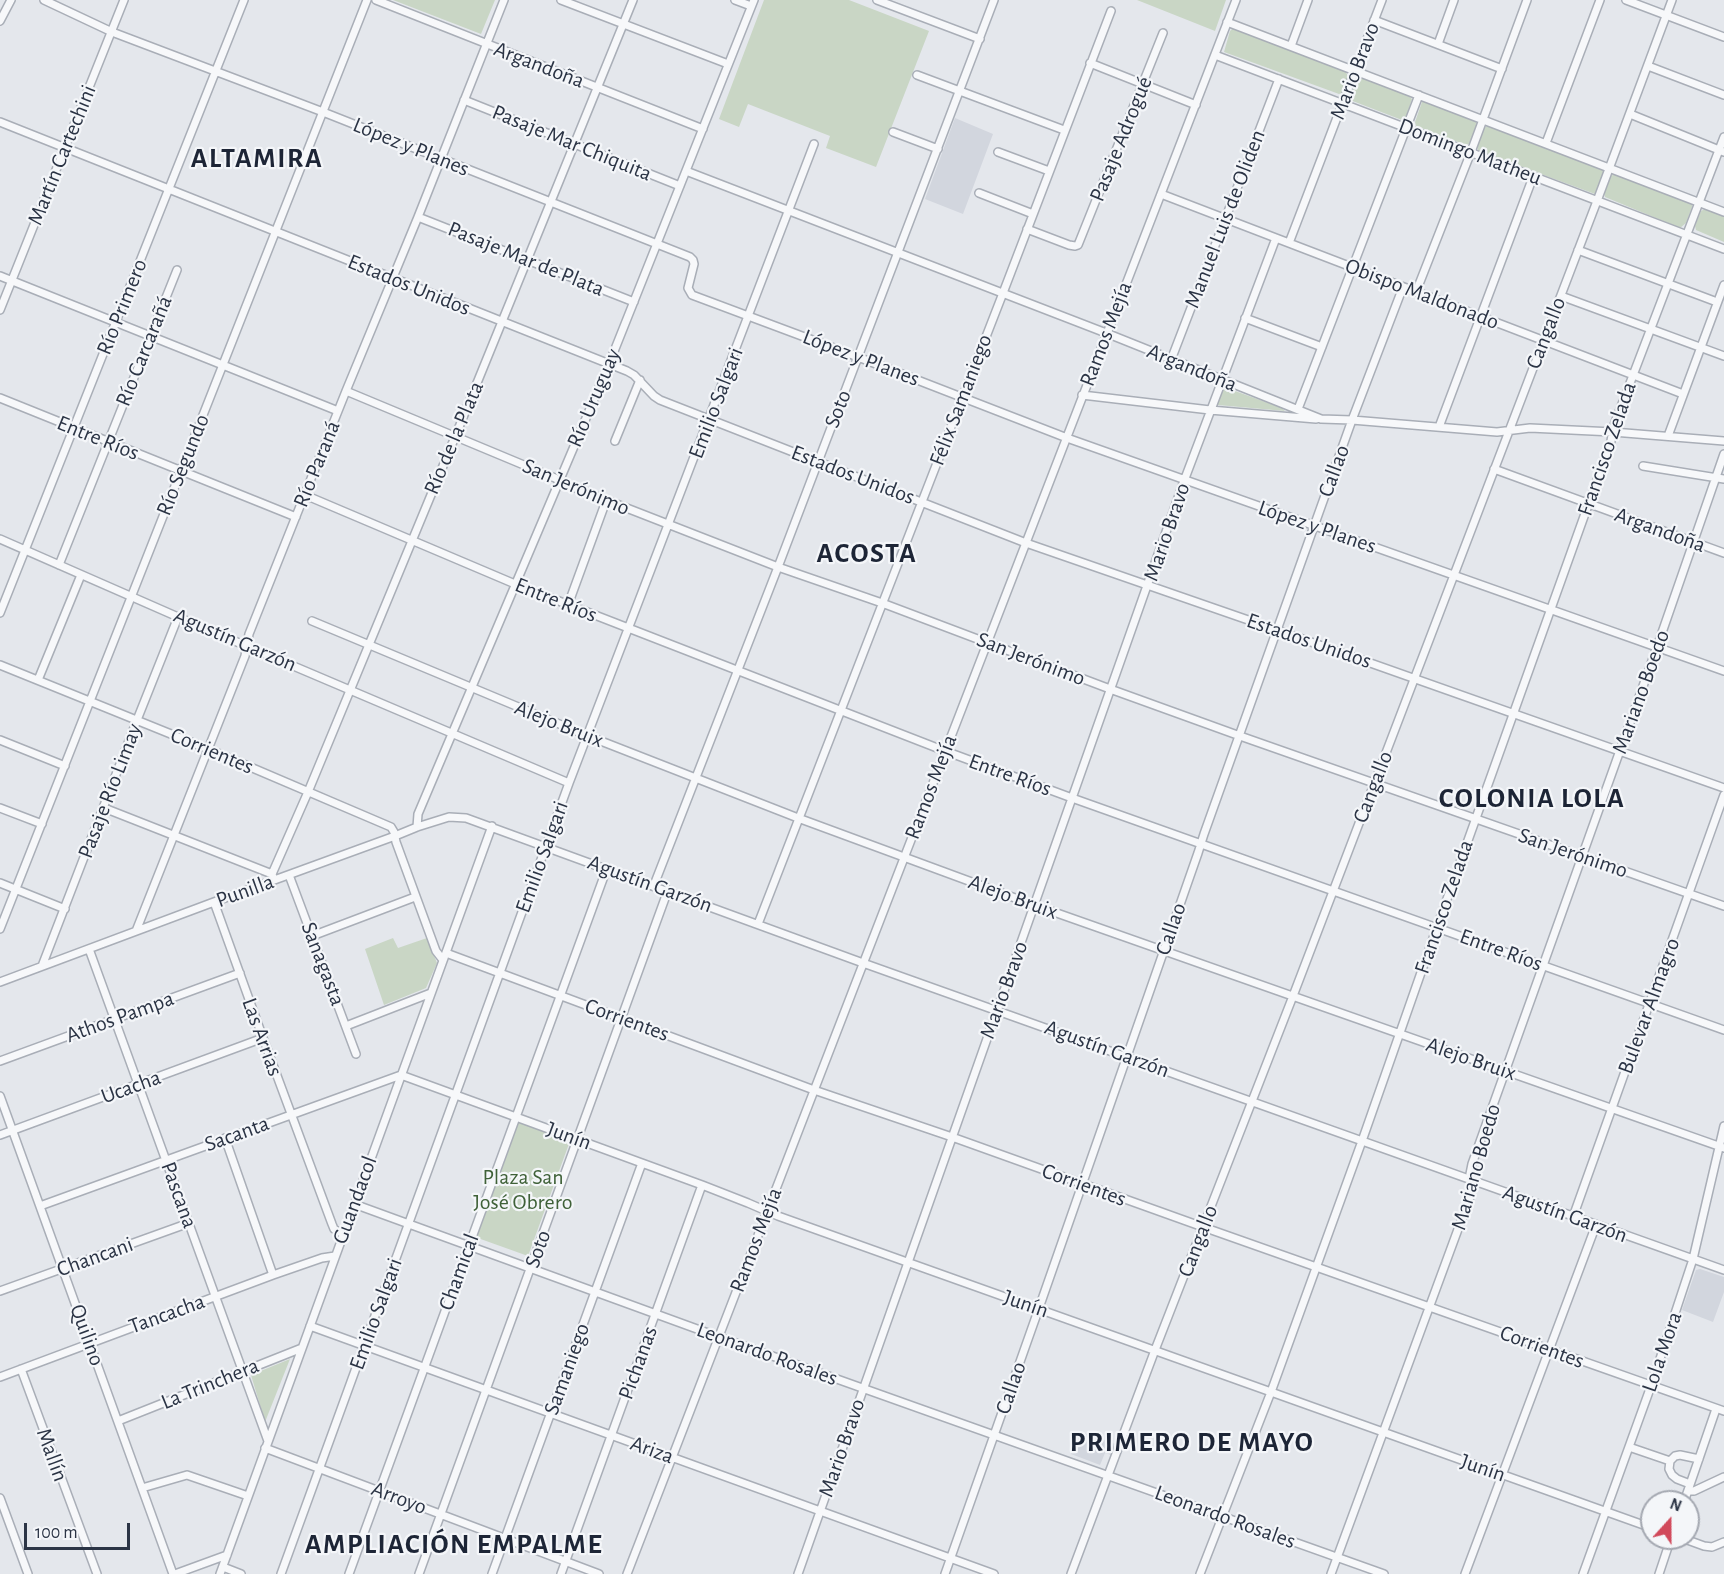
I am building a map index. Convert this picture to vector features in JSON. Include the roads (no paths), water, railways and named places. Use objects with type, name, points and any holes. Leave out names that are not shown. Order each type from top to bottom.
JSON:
[{"type":"street","points":[[0,21],[11,0]]},
{"type":"street","name":"López y Planes","points":[[44,0],[112,32],[323,111],[693,260],[689,292],[749,316],[1184,481],[1724,671]]},
{"type":"street","name":"Martín Cartechini","points":[[0,310],[124,0]]},
{"type":"street","name":"Río Primero","points":[[0,613],[244,0]]},
{"type":"street","name":"Río Segundo","points":[[0,929],[367,0]]},
{"type":"street","name":"Argandoña","points":[[376,0],[703,129]]},
{"type":"street","name":"Río Paraná","points":[[136,931],[245,656],[249,634],[504,0]]},
{"type":"street","points":[[561,0],[728,64]]},
{"type":"street","name":"Río de la Plata","points":[[273,877],[503,322],[633,0]]},
{"type":"street","points":[[735,0],[753,3]]},
{"type":"street","points":[[877,0],[980,39]]},
{"type":"street","name":"Soto","points":[[654,885],[994,0]]},
{"type":"street","name":"Ramos Mejía","points":[[627,1574],[1236,0]]},
{"type":"street","points":[[1291,46],[1308,0]]},
{"type":"street","name":"Mario Bravo","points":[[1289,243],[1382,0]]},
{"type":"street","points":[[1438,44],[1454,0]]},
{"type":"street","points":[[1416,292],[1484,119],[1527,0]]},
{"type":"street","points":[[1545,143],[1600,0]]},
{"type":"street","points":[[1626,0],[1724,37]]},
{"type":"street","name":"Cangallo","points":[[1071,1574],[1542,340],[1561,296],[1672,0]]},
{"type":"street","name":"Río Uruguay","points":[[417,826],[418,814],[609,364],[753,3]]},
{"type":"street","name":"Félix Samaniego","points":[[758,924],[1111,11]]},
{"type":"street","points":[[1374,20],[1502,69]]},
{"type":"street","name":"Domingo Matheu","points":[[1227,22],[1724,212]]},
{"type":"street","name":"Pasaje Adrogué","points":[[1027,229],[1070,245],[1078,245],[1163,33]]},
{"type":"street","name":"Domingo Matheu","points":[[1215,55],[1724,249]]},
{"type":"street","points":[[1090,63],[1196,105]]},
{"type":"street","points":[[1648,66],[1724,95]]},
{"type":"street","points":[[917,75],[1064,130]]},
{"type":"street","name":"Manuel Luis de Oliden","points":[[1171,360],[1279,79]]},
{"type":"street","points":[[1298,409],[1419,95]]},
{"type":"street","name":"Pasaje Mar Chiquita","points":[[464,100],[680,186]]},
{"type":"street","points":[[1630,114],[1722,151]]},
{"type":"street","name":"Estados Unidos","points":[[0,122],[627,371],[660,400],[1026,543],[1724,788]]},
{"type":"street","points":[[893,132],[938,149]]},
{"type":"street","name":"Francisco Zelada","points":[[1200,1574],[1271,1392],[1362,1141],[1589,504],[1632,375],[1722,151],[1724,137]]},
{"type":"street","name":"Emilio Salgari","points":[[281,1574],[569,783],[814,144]]},
{"type":"street","points":[[998,152],[1048,171]]},
{"type":"street","name":"Argandoña","points":[[686,171],[1106,333],[1321,419],[1497,432],[1530,428],[1724,441]]},
{"type":"street","points":[[1439,427],[1533,177]]},
{"type":"street","points":[[979,193],[1033,214]]},
{"type":"street","name":"Obispo Maldonado","points":[[1161,194],[1683,394]]},
{"type":"street","name":"Pasaje Mar de Plata","points":[[418,217],[634,302]]},
{"type":"street","name":"Mario Bravo","points":[[798,1574],[1184,481],[1276,238]]},
{"type":"street","points":[[1578,250],[1717,302]]},
{"type":"street","name":"Río Carcarañá","points":[[59,565],[177,270]]},
{"type":"street","points":[[0,276],[338,411]]},
{"type":"street","points":[[1668,436],[1724,285]]},
{"type":"street","name":"Callao","points":[[945,1574],[1277,630],[1352,420],[1403,287]]},
{"type":"street","points":[[1561,296],[1724,356]]},
{"type":"street","points":[[1245,318],[1322,347]]},
{"type":"street","points":[[615,441],[640,381]]},
{"type":"street","name":"San Jerónimo","points":[[346,391],[606,501],[778,567],[882,603],[1240,736],[1724,906]]},
{"type":"street","points":[[1082,395],[1210,410],[1321,419]]},
{"type":"street","name":"Entre Ríos","points":[[0,398],[296,517]]},
{"type":"street","name":"Mariano Boedo","points":[[1330,1574],[1472,1194],[1472,1164],[1694,542],[1720,479],[1724,454]]},
{"type":"street","points":[[1643,466],[1720,479]]},
{"type":"street","name":"Argandoña","points":[[1494,469],[1724,553]]},
{"type":"street","name":"Entre Ríos","points":[[304,495],[514,584],[945,751],[1724,1030]]},
{"type":"street","points":[[568,605],[606,501]]},
{"type":"street","name":"Agustín Garzón","points":[[0,539],[569,783]]},
{"type":"street","points":[[38,680],[81,575]]},
{"type":"street","name":"Pasaje Río Limay","points":[[42,966],[178,617]]},
{"type":"street","name":"Alejo Bruix","points":[[312,621],[588,736],[798,818],[1034,905],[1722,1147]]},
{"type":"street","name":"Corrientes","points":[[0,665],[208,749],[391,827],[395,836]]},
{"type":"street","points":[[0,740],[65,766]]},
{"type":"street","name":"Bulevar Almagro","points":[[1573,1217],[1724,795]]},
{"type":"street","points":[[0,808],[42,824]]},
{"type":"street","points":[[104,808],[273,877]]},
{"type":"street","name":"Punilla","points":[[0,982],[214,902],[273,877],[289,875],[417,826],[449,817],[458,817],[492,826]]},
{"type":"street","name":"Agustín Garzón","points":[[492,826],[863,963],[1724,1270]]},
{"type":"street","name":"Guandacol","points":[[221,1570],[492,826]]},
{"type":"street","points":[[395,836],[436,951],[444,956]]},
{"type":"street","name":"Chamical","points":[[349,1574],[607,868]]},
{"type":"street","name":"Sanagasta","points":[[289,875],[356,1054]]},
{"type":"street","points":[[0,883],[65,909]]},
{"type":"street","name":"Soto","points":[[419,1574],[668,890]]},
{"type":"street","points":[[312,936],[416,897]]},
{"type":"street","name":"Las Arrias","points":[[214,902],[332,1224],[334,1229],[343,1234]]},
{"type":"street","name":"Pascana","points":[[89,949],[243,1371],[267,1444]]},
{"type":"street","name":"Corrientes","points":[[444,956],[501,974],[814,1090],[1720,1410]]},
{"type":"street","name":"Athos Pampa","points":[[0,1061],[240,973]]},
{"type":"street","points":[[346,1026],[431,993]]},
{"type":"street","name":"Ucacha","points":[[0,1135],[263,1038]]},
{"type":"street","name":"Junín","points":[[401,1075],[907,1263],[1039,1308],[1640,1524]]},
{"type":"street","name":"Sacanta","points":[[40,1206],[401,1075]]},
{"type":"street","name":"Quilino","points":[[0,1096],[174,1574]]},
{"type":"street","name":"Lola Mora","points":[[1584,1574],[1651,1386],[1693,1259],[1722,1147],[1724,1126]]},
{"type":"street","points":[[225,1138],[273,1275]]},
{"type":"street","name":"Samaniego","points":[[492,1574],[642,1163]]},
{"type":"street","name":"Pichanas","points":[[561,1574],[702,1185]]},
{"type":"street","name":"Leonardo Rosales","points":[[354,1204],[718,1337],[1384,1574]]},
{"type":"street","name":"Chancani","points":[[0,1291],[189,1223]]},
{"type":"street","points":[[1465,1574],[1596,1225]]},
{"type":"street","name":"Tancacha","points":[[0,1377],[273,1275],[322,1258],[335,1256]]},
{"type":"street","name":"Ariza","points":[[310,1326],[994,1574]]},
{"type":"street","name":"La Trinchera","points":[[118,1420],[302,1348]]},
{"type":"street","name":"Mallín","points":[[21,1369],[97,1574]]},
{"type":"street","points":[[1689,1488],[1720,1410]]},
{"type":"street","name":"Arroyo","points":[[267,1444],[320,1469],[599,1574]]},
{"type":"street","points":[[1629,1447],[1670,1461]]},
{"type":"street","points":[[1699,1459],[1675,1456],[1670,1461],[1669,1469],[1672,1475],[1694,1491],[1724,1477]]},
{"type":"street","points":[[142,1488],[187,1475],[248,1496]]},
{"type":"street","points":[[1,1503],[28,1574]]},
{"type":"street","points":[[1700,1545],[1712,1547],[1723,1544]]},
{"type":"street","points":[[1659,1574],[1667,1550]]},
{"type":"street","points":[[174,1574],[227,1555]]},
{"type":"street","points":[[221,1570],[241,1574]]},
{"type":"district","name":"ALTAMIRA","points":[[257,159]]},
{"type":"district","name":"ACOSTA","points":[[867,554]]},
{"type":"district","name":"COLONIA LOLA","points":[[1532,799]]},
{"type":"district","name":"PRIMERO DE MAYO","points":[[1192,1443]]},
{"type":"district","name":"AMPLIACIÓN EMPALME","points":[[454,1545]]},
{"type":"park label","name":"Plaza San José Obrero","points":[[523,1190]]}]
